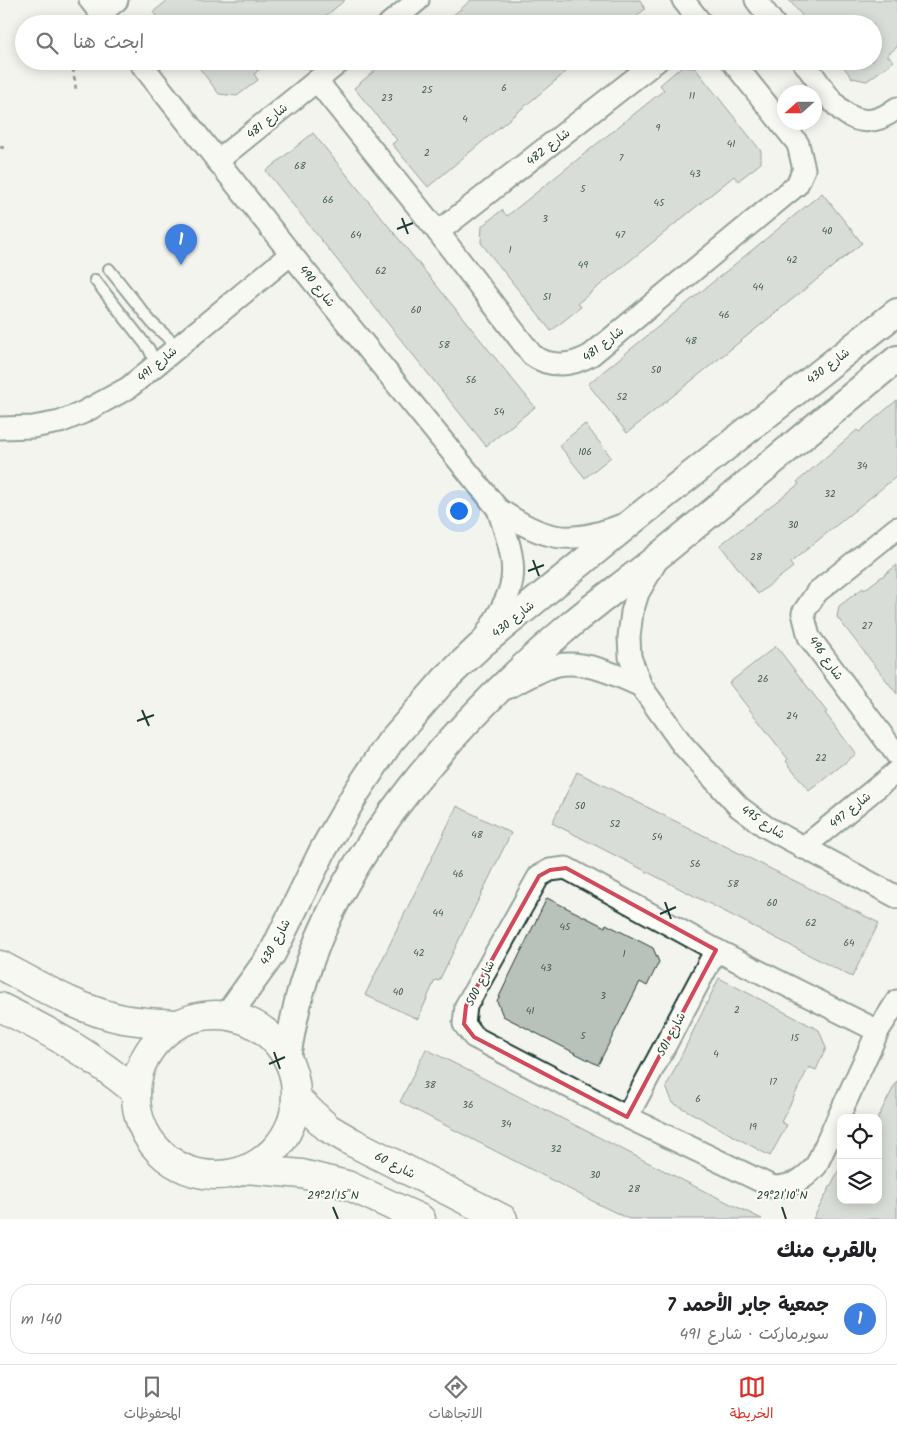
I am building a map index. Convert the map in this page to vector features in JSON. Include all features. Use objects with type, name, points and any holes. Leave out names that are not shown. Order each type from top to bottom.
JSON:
[{"type":"main road","points":[[0,965],[68,1001],[94,1011],[123,1019],[177,1024]]},
{"type":"main road","points":[[0,1007],[70,1043],[97,1060],[136,1092]]},
{"type":"main road","points":[[246,1169],[277,1147],[291,1124],[296,1098],[294,1077],[287,1058],[272,1037],[252,1023],[228,1015],[202,1016],[177,1024],[161,1037],[148,1053],[140,1071],[136,1092],[138,1113],[146,1133],[159,1150],[176,1164],[195,1172],[216,1175],[246,1169],[302,1174],[348,1185],[421,1219]]},
{"type":"main road","name":"شارع 60","points":[[296,1098],[328,1128],[503,1219]]},
{"type":"street","points":[[399,15],[418,0]]},
{"type":"street","points":[[683,0],[695,15]]},
{"type":"street","points":[[756,0],[767,15]]},
{"type":"street","name":"شارع 490","points":[[146,70],[290,254],[498,509],[522,525],[545,535],[570,538],[599,534],[635,520]]},
{"type":"street","name":"شارع 481","points":[[217,161],[331,70]]},
{"type":"street","name":"شارع 482","points":[[438,232],[645,70]]},
{"type":"street","name":"شارع 481","points":[[317,81],[438,232],[532,355],[541,362],[556,364],[577,363],[591,355],[797,185],[804,168],[798,144],[739,70]]},
{"type":"street","points":[[810,70],[844,113],[856,120],[868,122],[897,108]]},
{"type":"street","name":"شارع 491","points":[[0,428],[33,427],[60,422],[82,413],[128,388],[290,254]]},
{"type":"street","name":"شارع 430","points":[[228,1015],[272,954],[322,850],[390,742],[444,680],[480,646],[635,520],[897,312]]},
{"type":"street","points":[[287,1058],[302,985],[332,911],[352,872],[380,831],[451,738],[495,694],[575,621],[660,554],[897,359]]},
{"type":"street","name":"شارع 490","points":[[480,646],[510,591],[512,567],[510,545],[498,509]]},
{"type":"street","name":"شارع 496","points":[[897,528],[817,592],[803,613],[809,637],[897,755]]},
{"type":"street","name":"شارع 495","points":[[660,554],[638,593],[632,612],[628,637],[630,657],[641,686],[682,744],[739,807],[766,827],[897,897]]},
{"type":"street","points":[[495,694],[558,666],[576,665],[617,675],[641,686]]},
{"type":"street","name":"شارع 497","points":[[803,848],[897,771]]},
{"type":"street","name":"شارع 500","points":[[878,1031],[716,950],[566,868],[550,870],[539,876],[466,1006],[464,1024],[474,1037],[627,1116],[773,1187],[790,1186],[806,1176],[816,1166],[878,1031],[897,1000]]},
{"type":"street","name":"شارع 501","points":[[627,1116],[716,950]]},
{"type":"lane","points":[[110,269],[152,323],[178,347]]},
{"type":"lane","points":[[95,280],[149,349],[156,364]]},
{"type":"path","points":[[73,70],[76,90]]},
{"type":"path","points":[[0,147],[5,148]]},
{"type":"highlighted area","points":[[566,868],[716,950],[627,1117],[474,1037],[464,1024],[466,1006],[539,876],[550,870]]},
{"type":"building","points":[[168,0],[345,0],[327,15],[155,15],[153,12]]},
{"type":"building","points":[[471,0],[640,0],[645,9],[638,15],[454,15]]},
{"type":"building","points":[[789,0],[897,0],[897,47],[887,55],[894,61],[882,70],[882,15],[802,15]]},
{"type":"building","points":[[201,70],[259,70],[254,74],[258,80],[237,96],[219,94]]},
{"type":"building","points":[[375,70],[568,70],[428,187],[392,144],[397,140],[354,88]]},
{"type":"building","points":[[678,70],[697,70],[761,151],[761,163],[738,181],[734,176],[578,303],[581,307],[551,331],[481,243],[482,226],[502,210],[507,216],[664,90],[660,85]]},
{"type":"building","points":[[846,70],[882,70],[867,81],[852,78]]},
{"type":"building","points":[[313,133],[535,407],[486,446],[266,171]]},
{"type":"building","points":[[822,193],[862,243],[627,433],[588,384]]},
{"type":"building","points":[[897,400],[897,476],[790,563],[793,567],[758,594],[720,545],[799,484],[797,482],[857,430],[859,432]]},
{"type":"building","points":[[585,424],[611,457],[585,478],[559,445]]},
{"type":"building","points":[[897,565],[897,694],[837,617],[839,606]]},
{"type":"building","points":[[776,646],[827,712],[825,713],[856,754],[809,791],[786,761],[788,759],[729,683]]},
{"type":"building","points":[[577,772],[879,923],[852,977],[552,823]]},
{"type":"building","points":[[457,806],[511,833],[439,981],[435,980],[418,1019],[365,995]]},
{"type":"building","points":[[547,898],[605,927],[606,924],[653,948],[659,962],[647,986],[640,982],[598,1065],[503,1016],[497,1001]]},
{"type":"building","points":[[719,978],[819,1030],[826,1048],[816,1070],[809,1067],[781,1122],[787,1125],[770,1156],[673,1103],[666,1087]]},
{"type":"building","points":[[426,1049],[762,1219],[629,1219],[604,1207],[400,1102]]},
{"type":"building","points":[[897,1081],[897,1219],[813,1219],[837,1174],[837,1204],[882,1204],[882,1114],[880,1114]]},
{"type":"place","name":"جمعية جابر الأحمد 7","points":[[181,265]]}]
